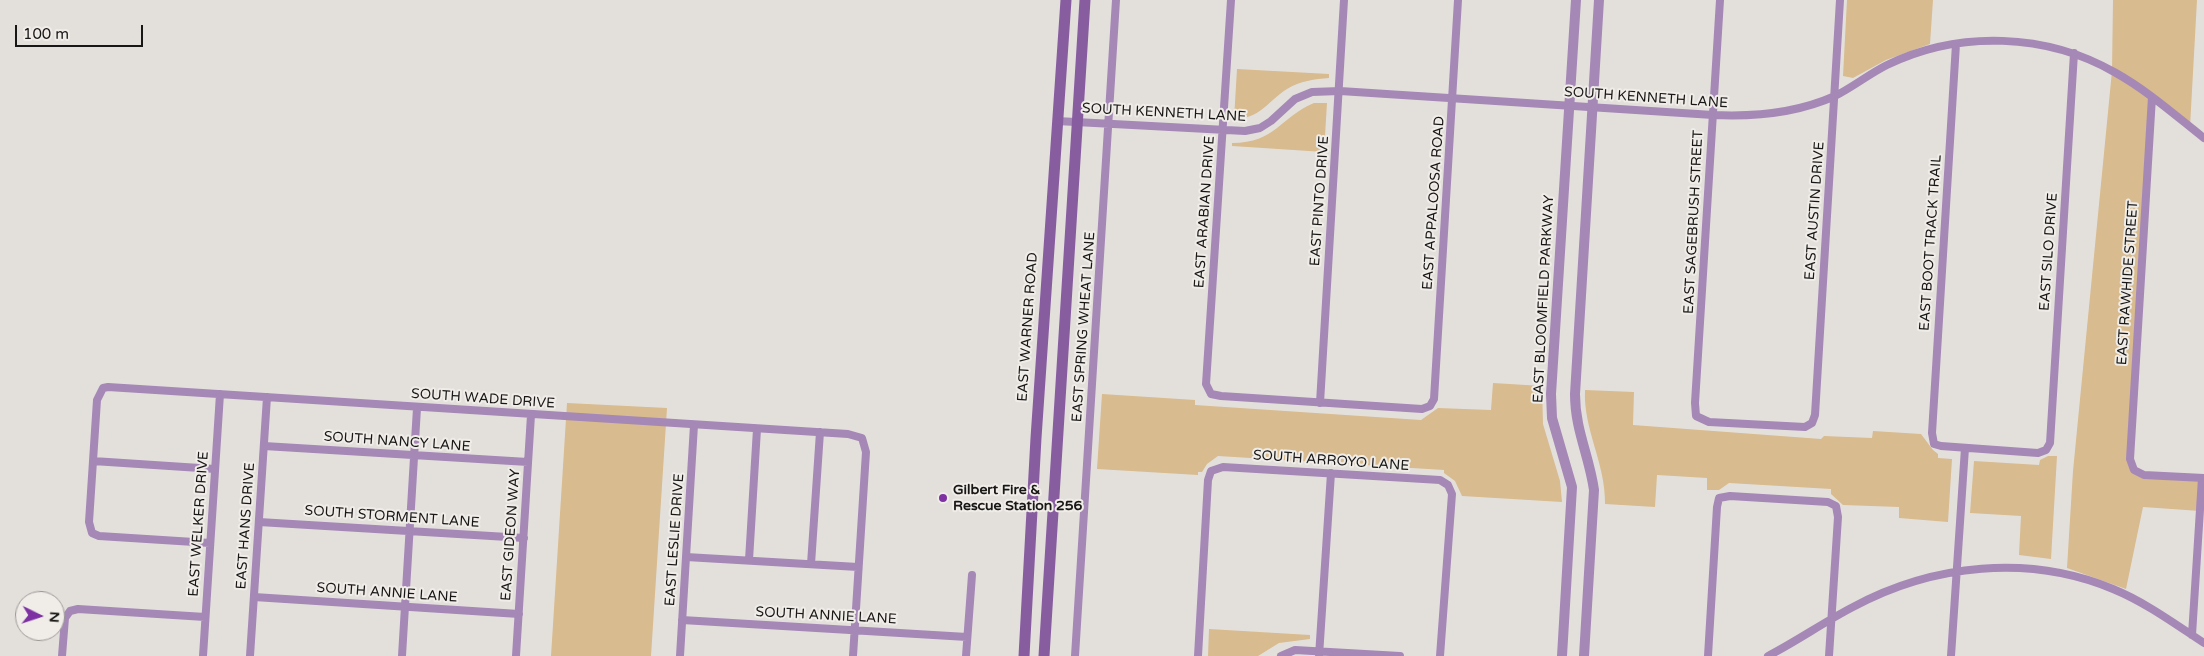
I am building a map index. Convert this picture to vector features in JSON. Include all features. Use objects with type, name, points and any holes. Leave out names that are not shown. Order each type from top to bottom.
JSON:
[{"type":"main road","name":"EAST WARNER ROAD","points":[[1024,656],[1036,438],[1066,0]]},
{"type":"main road","points":[[1044,656],[1085,0]]},
{"type":"main road","points":[[1036,438],[1057,439]]},
{"type":"street","name":"EAST SPRING WHEAT LANE","points":[[1075,656],[1116,0]]},
{"type":"street","name":"EAST ARABIAN DRIVE","points":[[1231,0],[1206,384],[1211,394],[1320,403]]},
{"type":"street","name":"EAST PINTO DRIVE","points":[[1320,403],[1344,0]]},
{"type":"street","name":"EAST APPALOOSA ROAD","points":[[1320,403],[1422,409],[1430,406],[1434,399],[1458,0]]},
{"type":"street","name":"EAST BLOOMFIELD PARKWAY","points":[[1562,656],[1572,487],[1552,418],[1551,394],[1576,0]]},
{"type":"street","points":[[1584,656],[1594,490],[1592,476],[1576,422],[1575,394],[1599,0]]},
{"type":"street","name":"EAST SAGEBRUSH STREET","points":[[1696,416],[1695,403],[1720,0]]},
{"type":"street","name":"EAST AUSTIN DRIVE","points":[[1696,416],[1709,422],[1805,427],[1812,424],[1815,415],[1840,0]]},
{"type":"street","name":"SOUTH KENNETH LANE","points":[[1057,121],[1245,131],[1260,128],[1271,121],[1295,99],[1312,92],[1340,91],[1713,115],[1760,115],[1788,110],[1835,96],[1888,65],[1909,56],[1956,44],[1993,41],[2019,42],[2074,54],[2116,72],[2152,97],[2204,138]]},
{"type":"street","name":"EAST BOOT TRACK TRAIL","points":[[1956,44],[1932,433],[1934,444],[1965,448]]},
{"type":"street","name":"EAST SILO DRIVE","points":[[1965,448],[2038,453],[2046,450],[2050,442],[2074,54]]},
{"type":"street","name":"EAST RAWHIDE STREET","points":[[2152,97],[2130,459],[2134,470],[2144,475],[2203,478]]},
{"type":"street","name":"SOUTH WADE DRIVE","points":[[93,461],[97,400],[103,388],[108,386],[417,408],[848,434],[862,438],[866,452],[858,567]]},
{"type":"street","name":"EAST WELKER DRIVE","points":[[203,656],[220,394]]},
{"type":"street","name":"EAST HANS DRIVE","points":[[250,656],[267,397]]},
{"type":"street","points":[[402,656],[417,408]]},
{"type":"street","name":"EAST GIDEON WAY","points":[[516,656],[531,415]]},
{"type":"street","name":"EAST LESLIE DRIVE","points":[[680,656],[694,425]]},
{"type":"street","points":[[749,560],[757,428]]},
{"type":"street","points":[[811,564],[820,432]]},
{"type":"street","name":"SOUTH NANCY LANE","points":[[264,446],[528,462]]},
{"type":"street","points":[[1952,656],[1965,448]]},
{"type":"street","points":[[210,543],[99,536],[92,532],[89,522],[93,461],[215,469]]},
{"type":"street","name":"SOUTH ARROYO LANE","points":[[1198,656],[1208,480],[1211,471],[1223,467],[1440,480],[1448,485],[1452,494],[1440,656]]},
{"type":"street","points":[[1320,653],[1331,473]]},
{"type":"street","points":[[2192,635],[2203,478]]},
{"type":"street","points":[[1708,656],[1719,498],[1730,496],[1828,502],[1836,506],[1838,517],[1829,656]]},
{"type":"street","name":"SOUTH STORMENT LANE","points":[[259,522],[524,538]]},
{"type":"street","points":[[686,556],[858,567],[853,656]]},
{"type":"street","points":[[1768,656],[1854,606],[1926,577],[1957,570],[2019,568],[2054,572],[2113,589],[2156,612],[2204,643]]},
{"type":"street","points":[[966,656],[972,575]]},
{"type":"street","name":"SOUTH ANNIE LANE","points":[[254,597],[519,614]]},
{"type":"street","points":[[62,656],[65,618],[70,611],[78,609],[205,617]]},
{"type":"street","name":"SOUTH ANNIE LANE","points":[[682,620],[968,637]]},
{"type":"street","points":[[1281,656],[1295,650],[1320,653],[1400,656]]},
{"type":"shaded area","points":[[1847,0],[1933,0],[1930,44],[1886,60],[1853,78],[1843,76]]},
{"type":"shaded area","points":[[2113,0],[2197,0],[2190,127],[2153,97],[2130,459],[2134,470],[2144,475],[2202,478],[2200,511],[2143,507],[2126,589],[2067,568],[2073,471],[2112,71]]},
{"type":"shaded area","points":[[1237,69],[1329,74],[1329,78],[1297,84],[1280,94],[1257,113],[1234,119]]},
{"type":"shaded area","points":[[1314,103],[1327,103],[1324,152],[1232,146],[1232,143],[1259,139]]},
{"type":"shaded area","points":[[1493,383],[1542,386],[1543,424],[1560,481],[1562,502],[1462,496],[1455,481],[1444,473],[1444,470],[1218,456],[1207,464],[1202,472],[1198,472],[1198,475],[1097,469],[1102,394],[1195,400],[1195,405],[1421,420],[1438,408],[1491,410]]},
{"type":"shaded area","points":[[1585,390],[1634,392],[1633,425],[1821,439],[1824,436],[1872,438],[1873,431],[1921,434],[1938,454],[1938,458],[1952,459],[1948,522],[1899,518],[1899,507],[1843,505],[1831,494],[1831,489],[1729,483],[1719,490],[1707,490],[1707,478],[1657,475],[1655,507],[1605,504],[1602,475],[1587,419]]},
{"type":"shaded area","points":[[567,403],[667,408],[651,656],[551,656]]},
{"type":"shaded area","points":[[2048,456],[2057,456],[2051,559],[2019,555],[2021,516],[1970,513],[1974,461],[2039,465],[2040,460]]},
{"type":"shaded area","points":[[1209,629],[1310,635],[1310,639],[1279,643],[1258,656],[1208,656]]},
{"type":"place","name":"Gilbert Fire & Rescue Station 256","points":[[943,498]]}]
